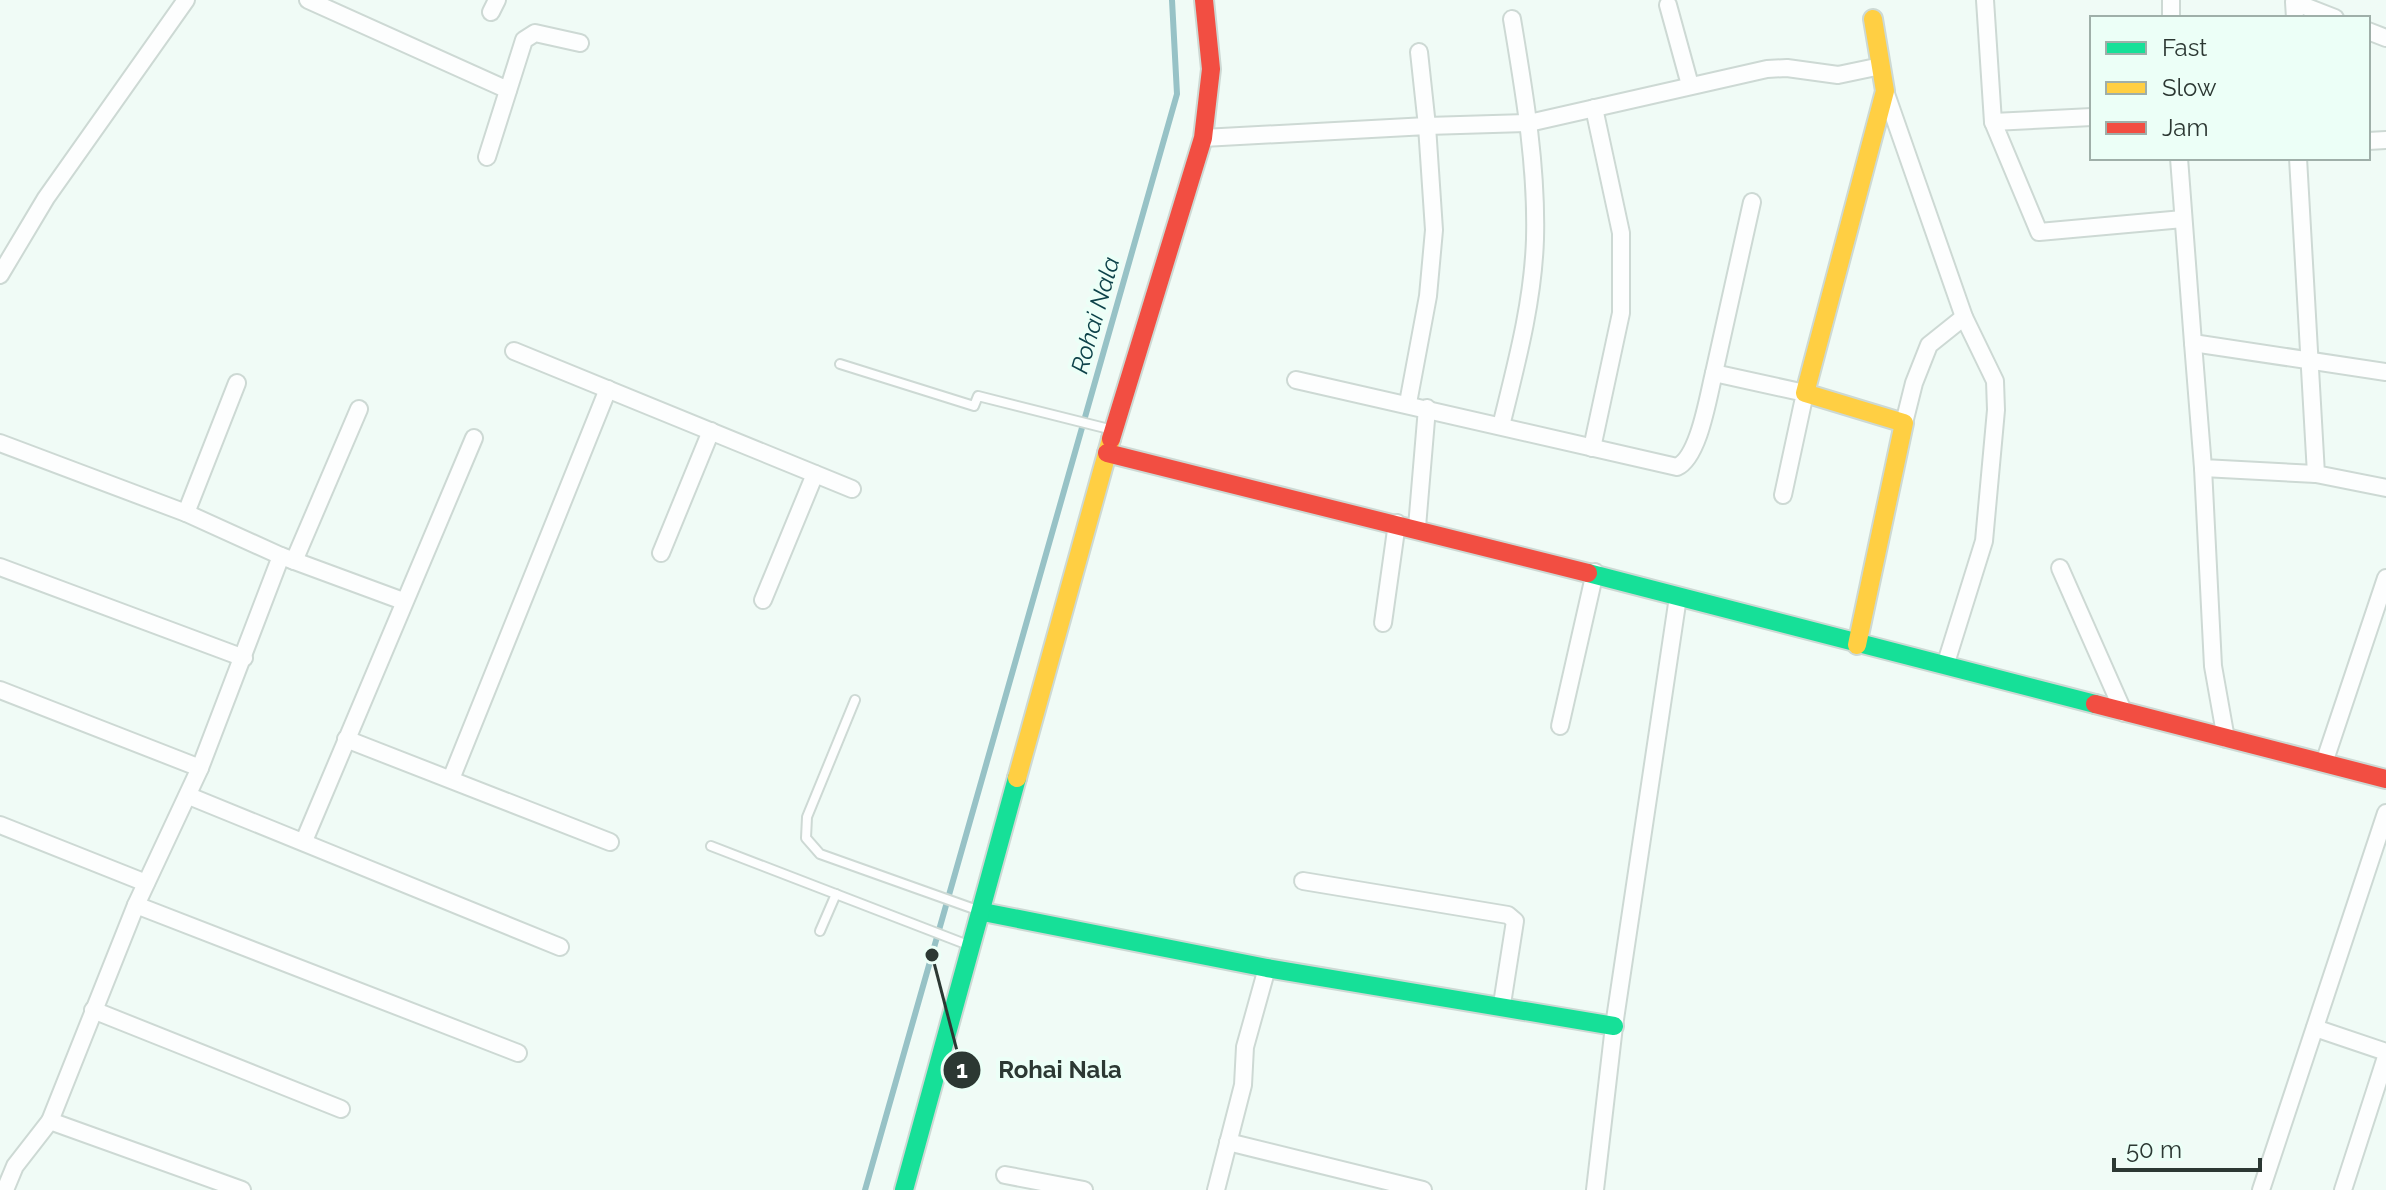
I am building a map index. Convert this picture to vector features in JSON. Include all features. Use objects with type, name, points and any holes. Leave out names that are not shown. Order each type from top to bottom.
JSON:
[{"type":"street","points":[[0,275],[46,198],[186,0]]},
{"type":"street","points":[[308,0],[508,90]]},
{"type":"street","points":[[904,1190],[964,944],[983,912],[1107,453],[1107,429],[1203,138],[1213,89],[1213,56],[1204,0]]},
{"type":"street","points":[[1985,0],[1993,122],[2039,232],[2183,219]]},
{"type":"street","points":[[1668,5],[1690,85]]},
{"type":"street","points":[[2293,5],[2329,16]]},
{"type":"street","points":[[1501,426],[1526,323],[1535,239],[1529,123],[1512,19]]},
{"type":"street","points":[[1873,19],[1885,91],[1964,317],[1995,381],[1996,410],[1984,541],[1945,666]]},
{"type":"street","points":[[487,157],[528,35],[580,43]]},
{"type":"street","points":[[1408,403],[1428,296],[1434,230],[1419,52]]},
{"type":"street","points":[[1203,138],[1529,123],[1767,69],[1787,68],[1838,75],[1881,66]]},
{"type":"street","points":[[1783,495],[1805,393],[1885,91]]},
{"type":"street","points":[[1592,448],[1621,313],[1621,233],[1594,108]]},
{"type":"street","points":[[1993,122],[2090,117]]},
{"type":"street","points":[[2179,160],[2203,468],[2213,666],[2226,739]]},
{"type":"street","points":[[2298,160],[2316,474]]},
{"type":"street","points":[[1296,380],[1408,403],[1677,467],[1686,463],[1695,444],[1752,202]]},
{"type":"street","points":[[1857,645],[1914,383],[1929,345],[1964,317]]},
{"type":"street","points":[[2193,343],[2386,372]]},
{"type":"street","points":[[514,351],[852,489]]},
{"type":"street","points":[[1714,373],[1805,393],[1904,423]]},
{"type":"street","points":[[186,513],[237,383]]},
{"type":"street","points":[[451,779],[608,389]]},
{"type":"street","points":[[1417,527],[1427,408]]},
{"type":"street","points":[[5,1190],[7,1164],[50,1121],[136,905],[189,796],[287,559],[359,409]]},
{"type":"street","points":[[661,553],[711,431]]},
{"type":"street","points":[[304,841],[474,438]]},
{"type":"street","points":[[0,443],[186,513],[287,559],[403,601]]},
{"type":"street","points":[[1107,453],[1595,572],[1857,645],[2386,779]]},
{"type":"street","points":[[2203,468],[2316,474],[2386,488]]},
{"type":"street","points":[[763,600],[815,474]]},
{"type":"street","points":[[1383,623],[1397,523]]},
{"type":"street","points":[[0,567],[244,658]]},
{"type":"street","points":[[2060,568],[2124,713]]},
{"type":"street","points":[[1560,726],[1595,572]]},
{"type":"street","points":[[2324,763],[2386,578]]},
{"type":"street","points":[[1595,1190],[1614,1026],[1678,597]]},
{"type":"street","points":[[0,690],[200,768]]},
{"type":"street","points":[[346,739],[610,842]]},
{"type":"street","points":[[189,796],[560,947]]},
{"type":"street","points":[[2261,1190],[2386,813]]},
{"type":"street","points":[[0,825],[146,883]]},
{"type":"street","points":[[1303,881],[1508,915],[1515,921],[1502,1004]]},
{"type":"street","points":[[136,905],[518,1053]]},
{"type":"street","points":[[983,912],[1267,968],[1502,1004],[1614,1026]]},
{"type":"street","points":[[1216,1190],[1243,1085],[1245,1047],[1267,968]]},
{"type":"street","points":[[93,1010],[341,1109]]},
{"type":"street","points":[[2315,1028],[2386,1054],[2343,1190]]},
{"type":"street","points":[[50,1121],[242,1190]]},
{"type":"street","points":[[1228,1142],[1423,1190]]},
{"type":"street","points":[[1005,1175],[1084,1190]]},
{"type":"lane","points":[[840,364],[974,406],[978,396],[1107,429]]},
{"type":"lane","points":[[855,700],[807,817],[806,838],[820,854],[983,912]]},
{"type":"lane","points":[[711,846],[964,944]]},
{"type":"lane","points":[[820,931],[836,894]]},
{"type":"waterway","name":"Rohai Nala","points":[[865,1190],[1177,94],[1172,0]]},
{"type":"traffic: fast","points":[[1588,573],[2095,704]]},
{"type":"traffic: fast","points":[[904,1190],[1017,778]]},
{"type":"traffic: fast","points":[[983,912],[1267,968],[1614,1026]]},
{"type":"traffic: slow","points":[[1857,645],[1904,423],[1805,393],[1885,91],[1873,19]]},
{"type":"traffic: slow","points":[[1017,778],[1111,439]]},
{"type":"traffic: jam","points":[[1111,439],[1203,138],[1211,69],[1204,0]]},
{"type":"traffic: jam","points":[[1107,453],[1588,573]]},
{"type":"traffic: jam","points":[[2095,704],[2386,779]]},
{"type":"place","name":"Rohai Nala","points":[[932,955]]}]
